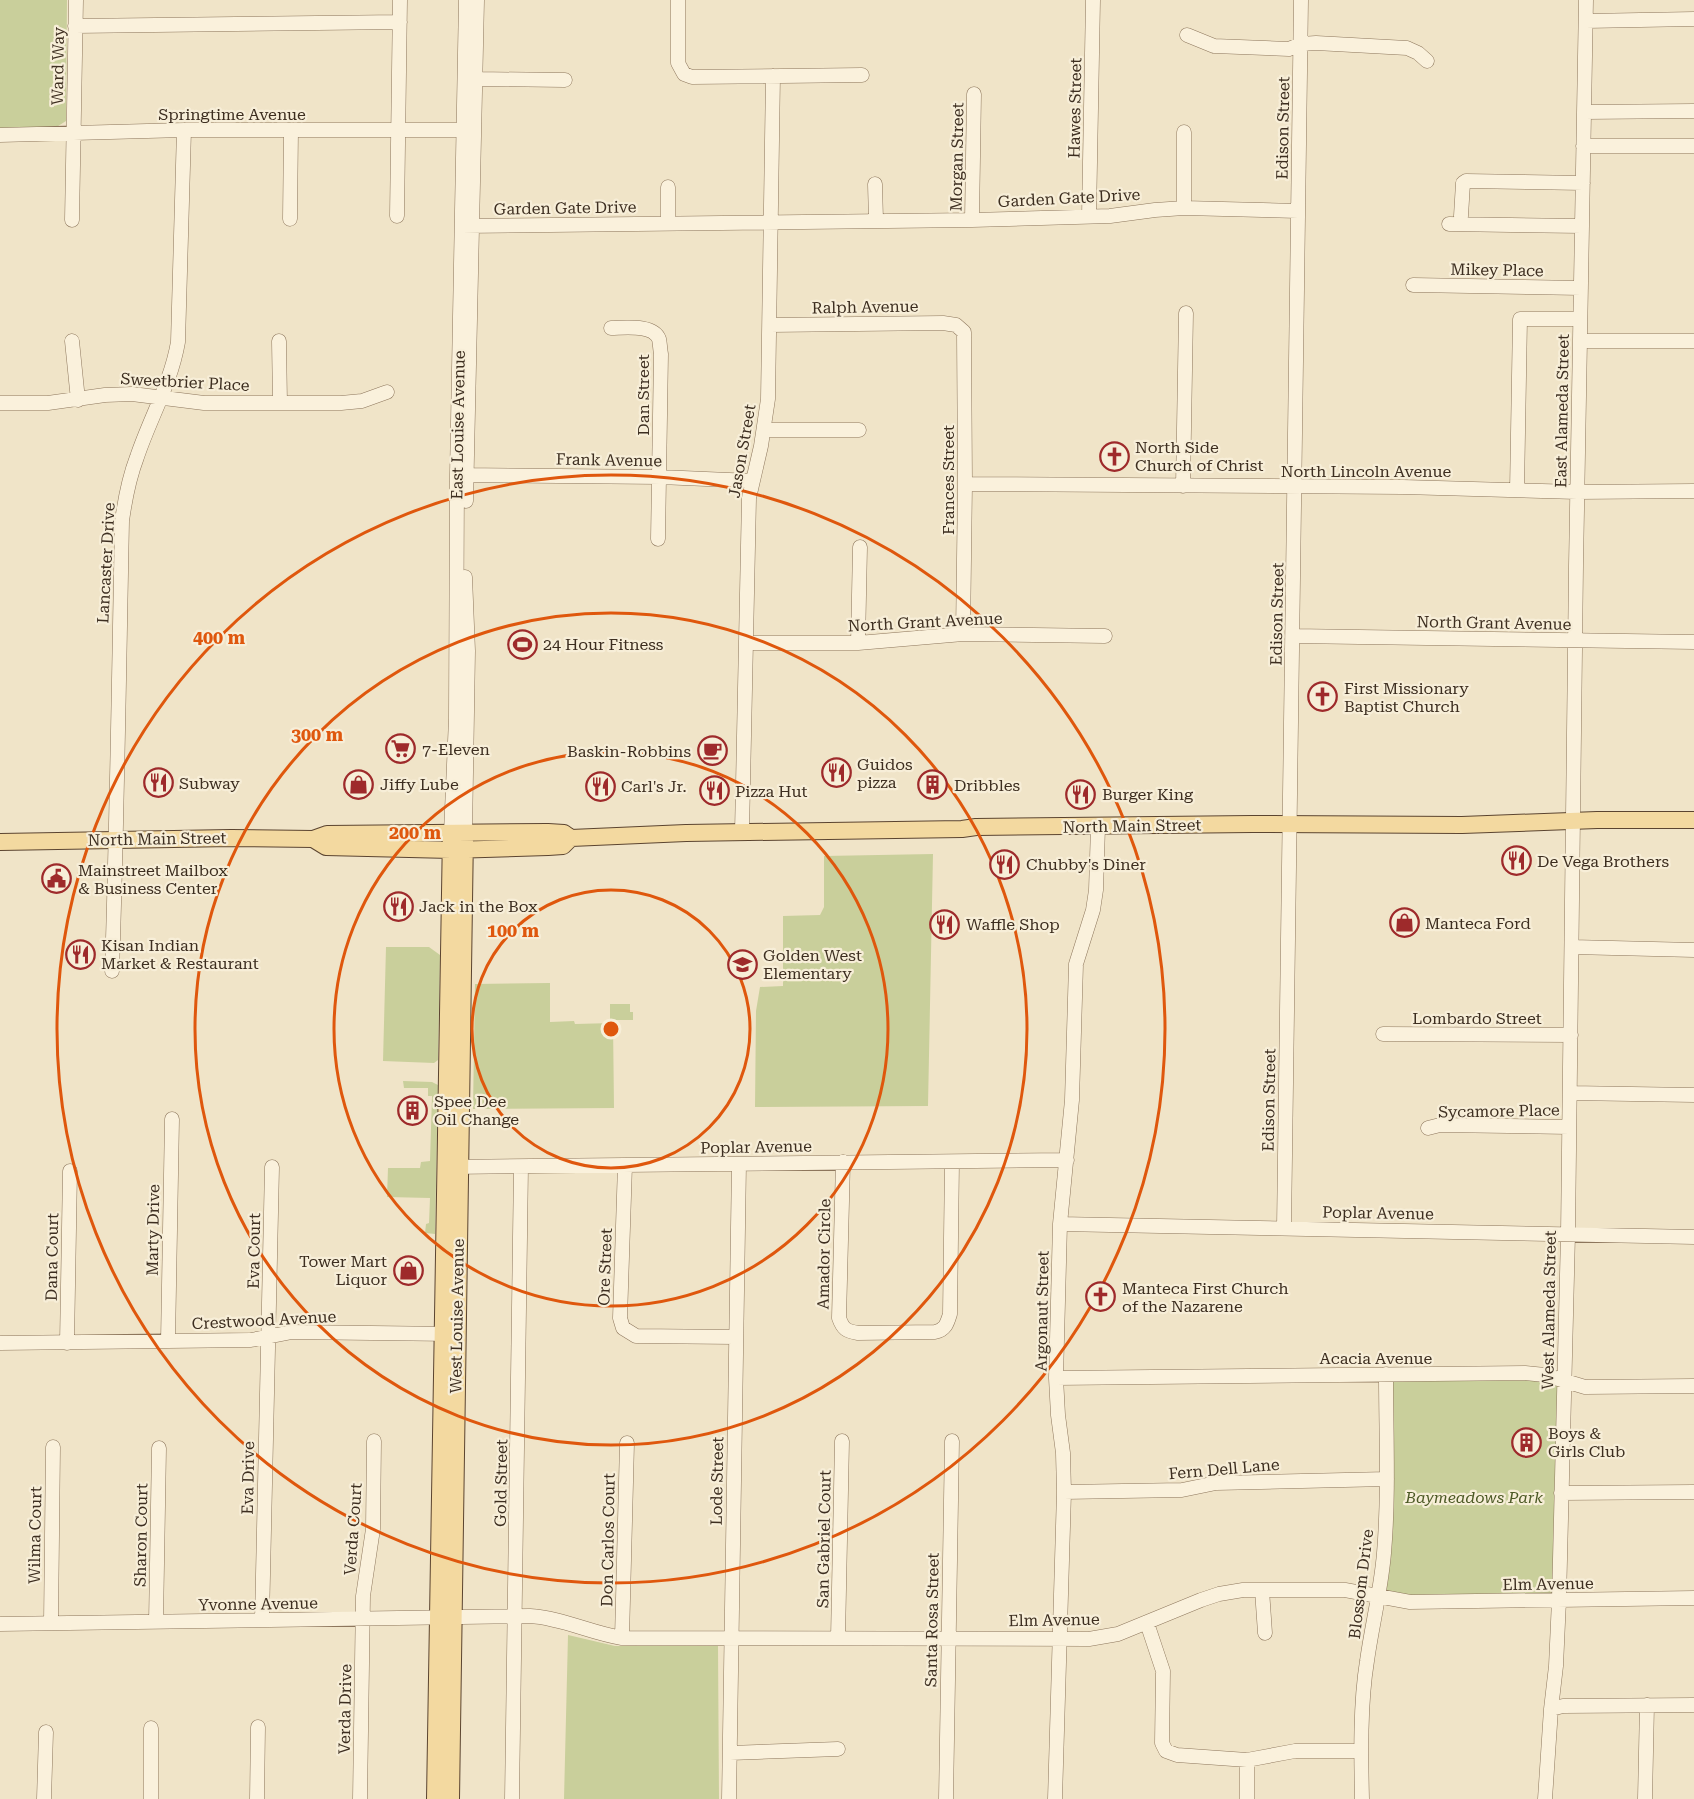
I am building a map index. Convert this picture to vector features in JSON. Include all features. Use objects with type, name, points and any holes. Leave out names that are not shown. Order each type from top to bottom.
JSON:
[{"type":"main road","name":"North Main Street","points":[[0,842],[231,838],[313,839],[326,847],[458,841],[555,847],[563,846],[571,838],[686,833],[986,827],[1462,825],[1596,820],[1694,820]]},
{"type":"main road","name":"West Louise Avenue","points":[[435,1799],[445,1618],[458,841]]},
{"type":"main road","name":"West Louise Avenue","points":[[445,1618],[451,1799]]},
{"type":"street","name":"Ward Way","points":[[72,220],[76,0]]},
{"type":"street","points":[[397,216],[400,0]]},
{"type":"street","name":"East Louise Avenue","points":[[466,0],[464,130],[468,226]]},
{"type":"street","name":"East Louise Avenue","points":[[458,841],[456,719],[468,226],[476,79],[477,0]]},
{"type":"street","points":[[678,0],[678,63],[680,71],[684,74],[692,77],[862,75]]},
{"type":"street","name":"Hawes Street","points":[[1089,216],[1093,0]]},
{"type":"street","name":"Edison Street","points":[[1284,1228],[1301,0]]},
{"type":"street","name":"East Alameda Street","points":[[1573,822],[1586,0]]},
{"type":"street","points":[[1586,21],[1694,19]]},
{"type":"street","points":[[75,26],[400,22]]},
{"type":"street","points":[[1187,35],[1214,46],[1289,49],[1301,44],[1376,45],[1407,48],[1418,53],[1427,61]]},
{"type":"street","name":"Jason Street","points":[[742,832],[749,498],[764,430],[768,399],[773,76]]},
{"type":"street","points":[[476,79],[565,80]]},
{"type":"street","name":"Morgan Street","points":[[972,220],[974,94]]},
{"type":"street","points":[[1584,112],[1694,111]]},
{"type":"street","name":"Springtime Avenue","points":[[0,135],[184,130],[464,130]]},
{"type":"street","name":"Lancaster Drive","points":[[112,971],[117,840],[122,521],[136,458],[175,360],[179,329],[184,130]]},
{"type":"street","points":[[290,219],[291,130]]},
{"type":"street","points":[[1184,132],[1184,208]]},
{"type":"street","points":[[1583,146],[1694,146]]},
{"type":"street","points":[[1582,183],[1467,181],[1463,183],[1455,220],[1582,226]]},
{"type":"street","points":[[875,184],[876,220]]},
{"type":"street","points":[[668,187],[668,224]]},
{"type":"street","name":"Garden Gate Drive","points":[[468,226],[972,220],[1110,216],[1184,208],[1298,211]]},
{"type":"street","name":"Mikey Place","points":[[1413,285],[1581,288]]},
{"type":"street","points":[[1183,486],[1185,313]]},
{"type":"street","points":[[1517,490],[1520,319],[1580,319]]},
{"type":"street","name":"Ralph Avenue","points":[[770,325],[943,323],[960,327]]},
{"type":"street","name":"Frances Street","points":[[960,327],[965,337],[963,634]]},
{"type":"street","name":"Dan Street","points":[[611,328],[643,329],[653,332],[659,339],[661,354],[658,539]]},
{"type":"street","points":[[279,341],[280,403]]},
{"type":"street","points":[[1580,341],[1694,341]]},
{"type":"street","points":[[72,342],[78,400]]},
{"type":"street","name":"Sweetbrier Place","points":[[0,403],[48,403],[105,395],[132,394],[204,404],[362,401],[387,392]]},
{"type":"street","points":[[764,430],[859,430]]},
{"type":"street","name":"Frank Avenue","points":[[462,475],[660,477],[752,481]]},
{"type":"street","name":"North Lincoln Avenue","points":[[965,484],[1403,487],[1577,492],[1694,491]]},
{"type":"street","points":[[858,643],[860,548]]},
{"type":"street","name":"North Grant Avenue","points":[[747,643],[858,643],[963,634],[1106,636]]},
{"type":"street","name":"North Grant Avenue","points":[[1293,636],[1694,642]]},
{"type":"street","name":"West Alameda Street","points":[[1545,1799],[1559,1600],[1568,1234],[1573,822]]},
{"type":"street","name":"Argonaut Street","points":[[1055,1799],[1064,1492],[1056,1378],[1060,1224],[1072,1100],[1076,964],[1093,910],[1098,827]]},
{"type":"street","points":[[1572,946],[1694,950]]},
{"type":"street","name":"Lombardo Street","points":[[1383,1034],[1571,1035]]},
{"type":"street","points":[[1570,1093],[1694,1095]]},
{"type":"street","name":"Marty Drive","points":[[168,1341],[172,1119]]},
{"type":"street","name":"Sycamore Place","points":[[1428,1128],[1440,1125],[1569,1126]]},
{"type":"street","name":"Poplar Avenue","points":[[453,1167],[1067,1160]]},
{"type":"street","name":"Amador Circle","points":[[843,1162],[839,1318],[846,1330],[868,1333],[934,1332],[941,1331],[947,1324],[950,1314],[952,1162]]},
{"type":"street","name":"Lode Street","points":[[729,1799],[739,1164]]},
{"type":"street","name":"Ore Street","points":[[624,1165],[620,1318],[623,1328],[636,1336],[735,1337]]},
{"type":"street","name":"Eva Court","points":[[268,1336],[272,1167]]},
{"type":"street","name":"Gold Street","points":[[512,1799],[521,1167]]},
{"type":"street","name":"Dana Court","points":[[67,1343],[70,1171]]},
{"type":"street","name":"Poplar Avenue","points":[[1060,1224],[1694,1237]]},
{"type":"street","name":"Crestwood Avenue","points":[[0,1343],[251,1340],[292,1332],[450,1334]]},
{"type":"street","name":"Eva Drive","points":[[262,1620],[268,1336]]},
{"type":"street","name":"Acacia Avenue","points":[[1056,1378],[1526,1373],[1545,1375],[1585,1387],[1694,1386]]},
{"type":"street","name":"Blossom Drive","points":[[1362,1799],[1361,1751],[1366,1664],[1380,1596],[1384,1551],[1387,1479],[1386,1374]]},
{"type":"street","name":"Verda Court","points":[[363,1619],[363,1596],[373,1529],[374,1441]]},
{"type":"street","name":"San Gabriel Court","points":[[838,1638],[842,1441]]},
{"type":"street","name":"Santa Rosa Street","points":[[946,1799],[952,1441]]},
{"type":"street","name":"Don Carlos Court","points":[[622,1638],[627,1443]]},
{"type":"street","name":"Wilma Court","points":[[51,1623],[53,1447]]},
{"type":"street","name":"Sharon Court","points":[[156,1622],[159,1448]]},
{"type":"street","name":"Fern Dell Lane","points":[[1064,1492],[1182,1490],[1216,1483],[1387,1479]]},
{"type":"street","points":[[1561,1493],[1694,1492]]},
{"type":"street","points":[[1262,1590],[1265,1633]]},
{"type":"street","name":"Elm Avenue","points":[[516,1616],[548,1617],[597,1634],[622,1638],[731,1640],[948,1637],[1098,1638],[1118,1634],[1219,1594],[1262,1590],[1345,1590],[1410,1602],[1694,1598]]},
{"type":"street","name":"Yvonne Avenue","points":[[0,1624],[516,1616]]},
{"type":"street","name":"Verda Drive","points":[[360,1799],[363,1619]]},
{"type":"street","points":[[1147,1623],[1163,1671],[1162,1738],[1166,1751],[1170,1754],[1247,1760],[1295,1751],[1361,1751]]},
{"type":"street","points":[[1645,1799],[1647,1705]]},
{"type":"street","points":[[1551,1709],[1563,1706],[1694,1705]]},
{"type":"street","points":[[257,1799],[258,1726]]},
{"type":"street","points":[[151,1728],[151,1799]]},
{"type":"street","points":[[44,1799],[46,1732]]},
{"type":"street","points":[[730,1753],[838,1749]]},
{"type":"street","points":[[1247,1760],[1247,1799]]},
{"type":"green space","points":[[0,0],[67,0],[66,121],[55,128],[0,128]]},
{"type":"green space","points":[[933,854],[928,1106],[755,1107],[756,1011],[760,987],[783,986],[783,916],[820,915],[824,907],[824,856]]},
{"type":"green space","points":[[386,947],[429,947],[440,955],[438,1060],[434,1063],[383,1061]]},
{"type":"green space","points":[[550,983],[550,1022],[613,1023],[614,1108],[473,1109],[475,984]]},
{"type":"green space","points":[[610,1004],[630,1004],[633,1020],[610,1020]]},
{"type":"green space","points":[[403,1081],[432,1082],[438,1085],[435,1234],[425,1233],[426,1224],[429,1223],[430,1198],[387,1197],[388,1168],[420,1168],[421,1162],[430,1161],[432,1096],[428,1096],[428,1088],[404,1088]]},
{"type":"green space","name":"Baymeadows Park","points":[[1525,1373],[1564,1382],[1559,1600],[1380,1596],[1386,1374]]},
{"type":"green space","points":[[568,1635],[615,1646],[718,1646],[719,1799],[564,1799]]},
{"type":"place","name":"North Side Church of Christ","points":[[1114,456]]},
{"type":"place","name":"24 Hour Fitness","points":[[522,644]]},
{"type":"place","name":"First Missionary Baptist Church","points":[[1323,697]]},
{"type":"place","name":"7-Eleven","points":[[401,749]]},
{"type":"place","name":"Baskin-Robbins","points":[[712,751]]},
{"type":"place","name":"Guidos pizza","points":[[836,773]]},
{"type":"place","name":"Subway","points":[[158,783]]},
{"type":"place","name":"Jiffy Lube","points":[[359,784]]},
{"type":"place","name":"Dribbles","points":[[933,785]]},
{"type":"place","name":"Carl's Jr.","points":[[600,786]]},
{"type":"place","name":"Pizza Hut","points":[[714,791]]},
{"type":"place","name":"Burger King","points":[[1081,794]]},
{"type":"place","name":"De Vega Brothers","points":[[1516,861]]},
{"type":"place","name":"Chubby's Diner","points":[[1005,864]]},
{"type":"place","name":"Mainstreet Mailbox & Business Center","points":[[57,879]]},
{"type":"place","name":"Jack in the Box","points":[[398,906]]},
{"type":"place","name":"Manteca Ford","points":[[1404,923]]},
{"type":"place","name":"Waffle Shop","points":[[945,924]]},
{"type":"place","name":"Kisan Indian Market & Restaurant","points":[[80,954]]},
{"type":"place","name":"Golden West Elementary","points":[[742,964]]},
{"type":"place","name":"Spee Dee Oil Change","points":[[413,1110]]},
{"type":"place","name":"Tower Mart Liquor","points":[[408,1270]]},
{"type":"place","name":"Manteca First Church of the Nazarene","points":[[1101,1297]]},
{"type":"place","name":"Boys & Girls Club","points":[[1527,1442]]}]
